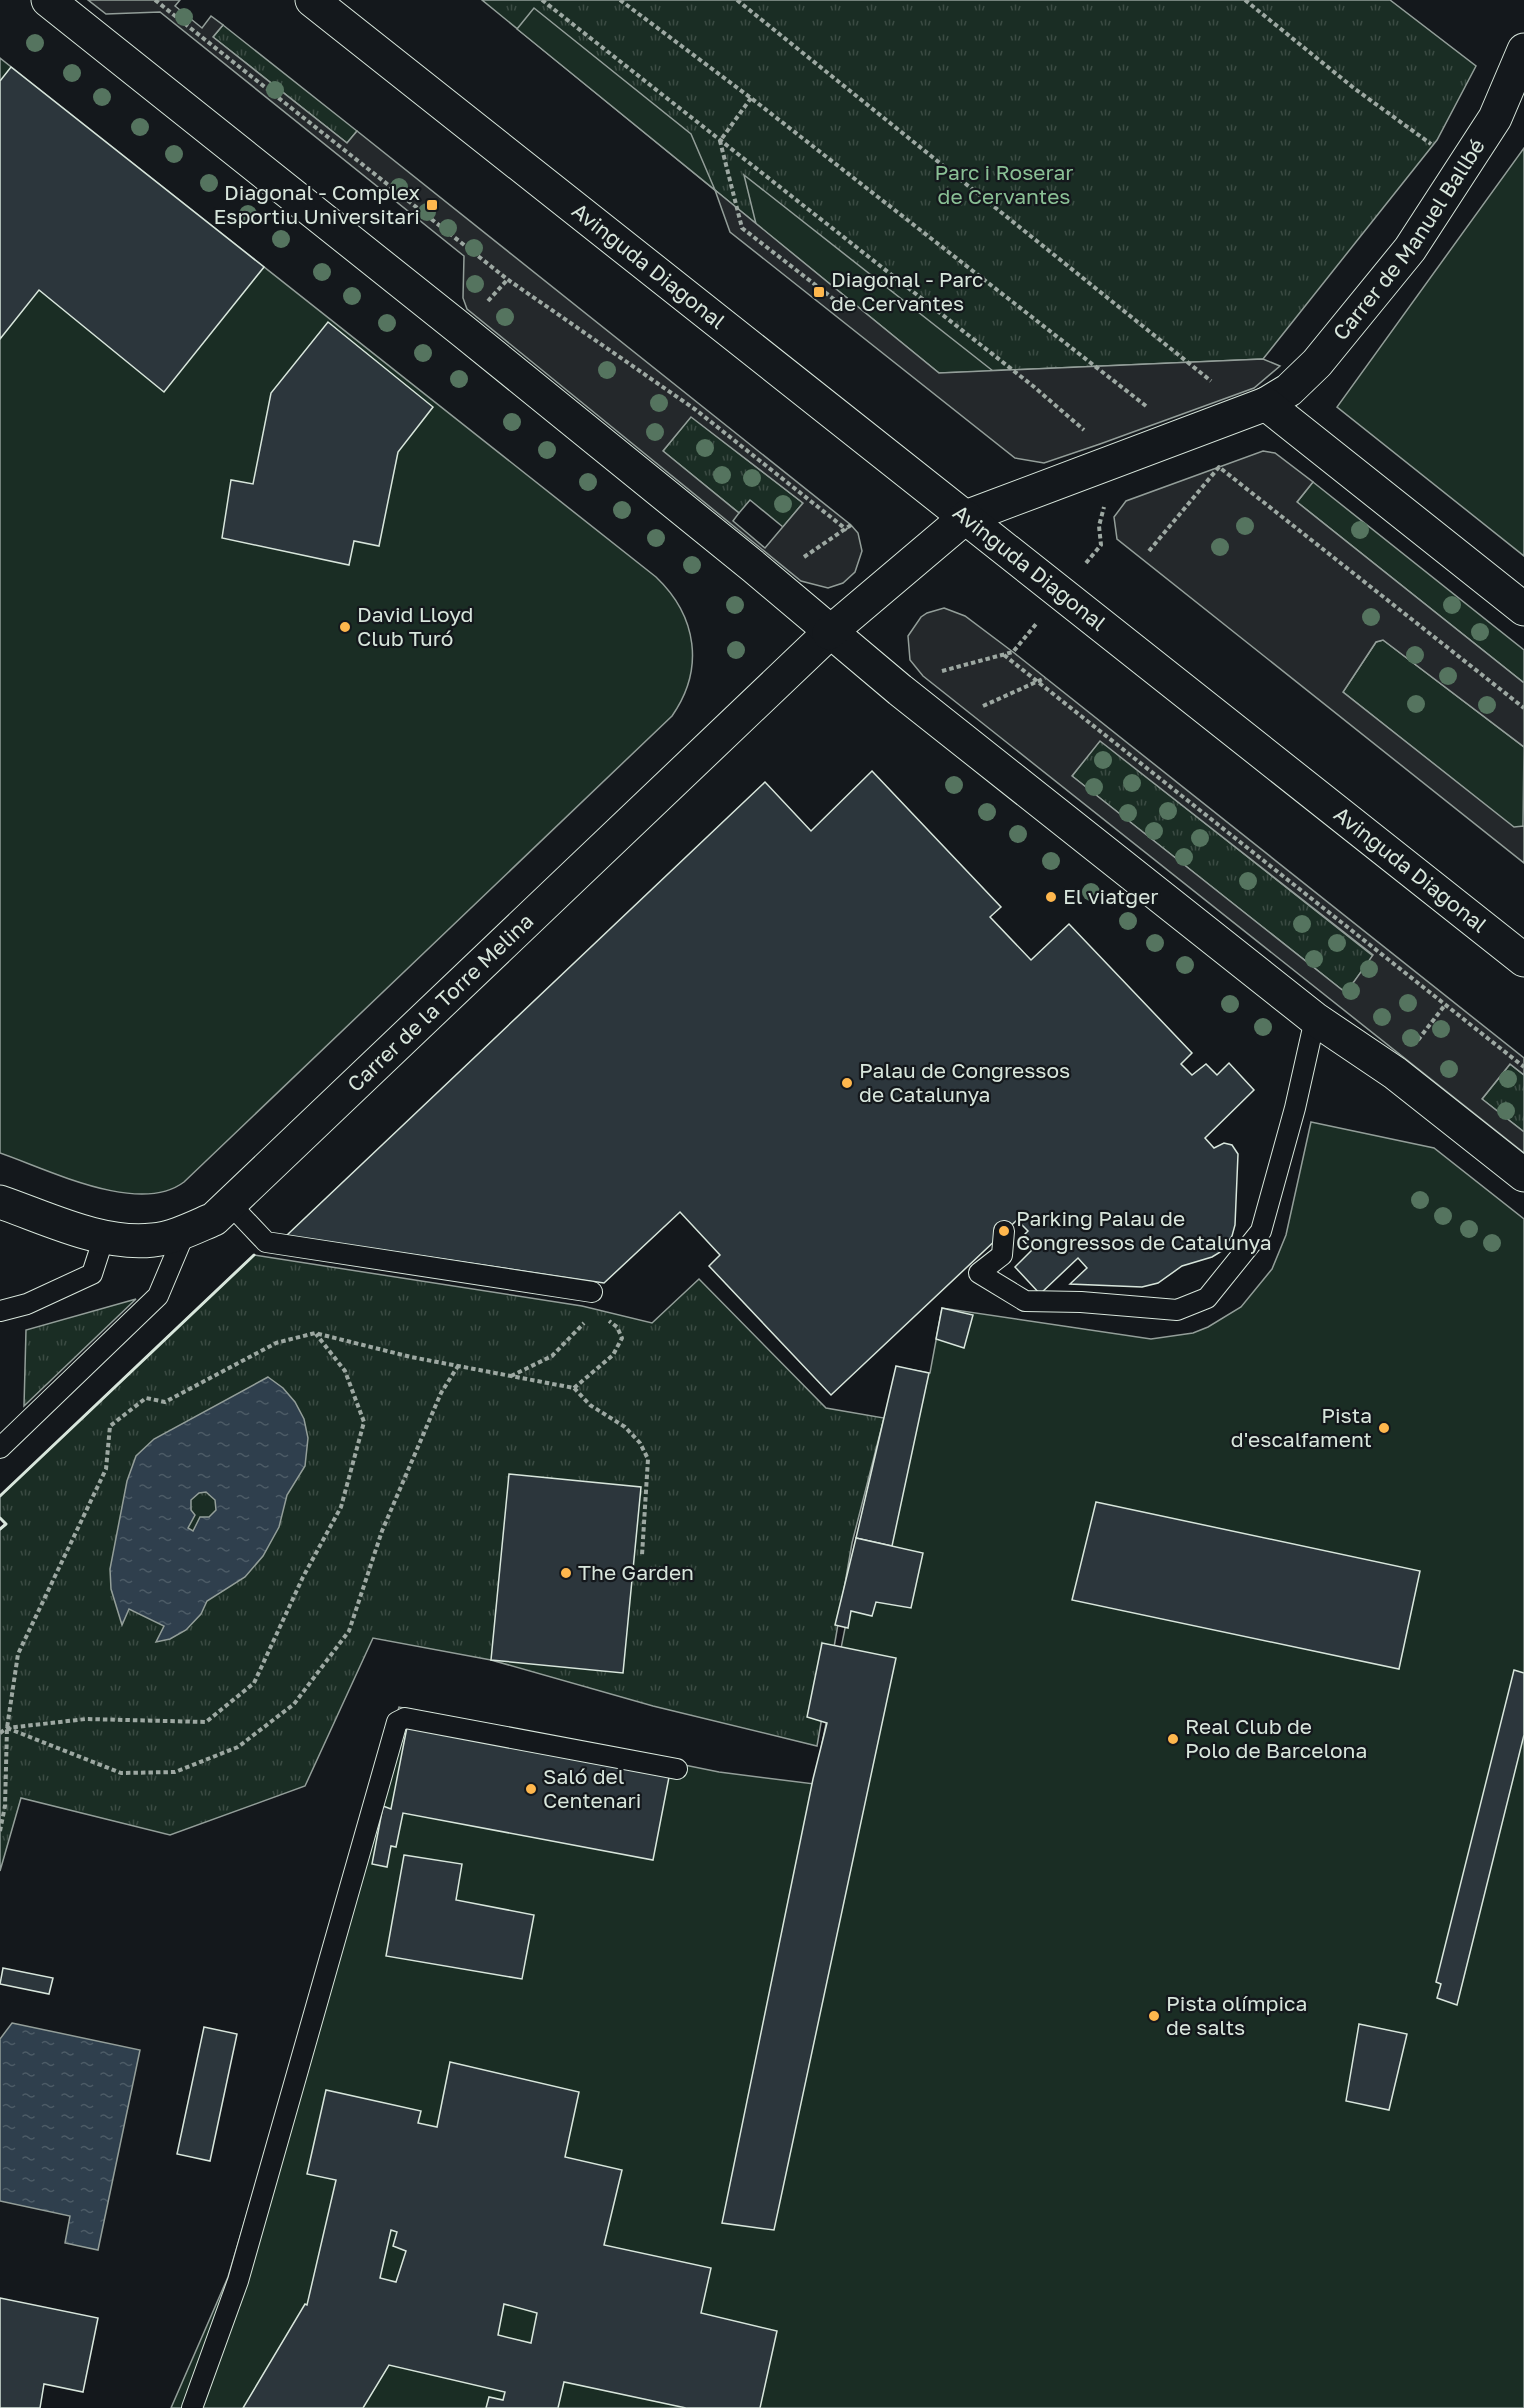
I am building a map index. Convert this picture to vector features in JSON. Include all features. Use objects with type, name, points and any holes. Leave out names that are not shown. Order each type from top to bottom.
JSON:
[{"type":"main road","points":[[48,0],[500,360],[754,567],[829,633],[1315,1019],[1395,1073],[1524,1175]]},
{"type":"main road","name":"Avinguda Diagonal","points":[[312,0],[1524,960]]},
{"type":"main road","name":"Carrer de Manuel Ballbé","points":[[966,517],[1266,404],[1289,390],[1317,363],[1410,249],[1495,118],[1524,50]]},
{"type":"main road","points":[[1266,404],[1524,609]]},
{"type":"main road","name":"Carrer de la Torre Melina","points":[[0,1202],[104,1237],[152,1240],[185,1232],[214,1218],[829,633],[966,517]]},
{"type":"lane","points":[[1004,1231],[1002,1255],[979,1273],[1025,1301],[1081,1302],[1177,1310],[1206,1298],[1261,1231],[1295,1108],[1315,1019]]},
{"type":"lane","points":[[230,1204],[266,1242],[592,1292]]},
{"type":"lane","points":[[0,1448],[158,1296],[185,1232]]},
{"type":"lane","points":[[0,1311],[27,1304],[92,1274],[104,1237]]},
{"type":"lane","points":[[192,2408],[238,2281],[397,1722],[405,1718],[678,1769]]},
{"type":"path","points":[[155,0],[507,279],[696,411],[848,530]]},
{"type":"path","points":[[542,0],[1033,386],[1087,433]]},
{"type":"path","points":[[620,0],[752,98],[1147,407]]},
{"type":"path","points":[[737,0],[1213,383]]},
{"type":"path","points":[[1245,0],[1355,89],[1426,142]]},
{"type":"path","points":[[720,141],[752,98]]},
{"type":"path","points":[[720,141],[742,228],[840,304]]},
{"type":"path","points":[[484,307],[507,279]]},
{"type":"path","points":[[1149,551],[1219,467],[1524,708]]},
{"type":"path","points":[[794,563],[848,530],[851,525]]},
{"type":"path","points":[[932,674],[1012,652]]},
{"type":"path","points":[[1004,655],[1524,1067]]},
{"type":"path","points":[[977,709],[1045,678]]},
{"type":"path","points":[[1416,1042],[1445,1005]]},
{"type":"path","points":[[574,1388],[613,1355],[622,1338],[617,1327],[605,1317]]},
{"type":"path","points":[[512,1376],[552,1356],[583,1324],[592,1318]]},
{"type":"path","points":[[0,1831],[4,1806],[7,1728],[18,1654],[106,1469],[110,1426],[146,1398],[165,1402],[276,1343],[315,1333],[458,1366],[574,1388],[590,1405],[625,1426],[640,1443],[648,1459],[642,1555]]},
{"type":"path","points":[[0,1733],[7,1728],[86,1719],[206,1722],[255,1683],[303,1577],[341,1507],[364,1422],[345,1371],[315,1333]]},
{"type":"path","points":[[7,1728],[121,1773],[175,1772],[238,1747],[294,1704],[349,1631],[382,1531],[441,1393],[458,1366]]},
{"type":"green space","name":"Parc i Roserar de Cervantes","points":[[482,0],[1390,0],[1476,66],[1437,140],[1263,359],[939,373]]},
{"type":"green space","points":[[534,8],[691,134],[715,190],[517,29]]},
{"type":"green space","points":[[223,25],[357,131],[347,143],[213,37]]},
{"type":"green space","name":"David Lloyd Club Turó","points":[[0,58],[656,577],[670,592],[680,609],[688,626],[692,644],[689,680],[672,716],[184,1182],[165,1191],[143,1194],[118,1192],[93,1186],[0,1153]]},
{"type":"green space","points":[[1524,148],[1524,556],[1337,407]]},
{"type":"green space","points":[[744,175],[993,371],[939,373],[756,224]]},
{"type":"green space","points":[[691,416],[803,503],[783,527],[750,500],[739,513],[663,451]]},
{"type":"green space","points":[[1313,482],[1524,650],[1524,683],[1297,502]]},
{"type":"green space","points":[[1383,640],[1524,747],[1523,828],[1514,828],[1343,692],[1376,642]]},
{"type":"green space","points":[[1100,740],[1373,956],[1346,993],[1072,776]]},
{"type":"green space","points":[[1510,1064],[1524,1075],[1524,1132],[1482,1099]]},
{"type":"green space","name":"Real Club de Polo de Barcelona","points":[[1311,1122],[1434,1148],[1524,1219],[1524,2408],[171,2408],[228,2277],[399,1707],[719,1772],[814,1784],[897,1367],[930,1373],[942,1308],[1151,1339],[1193,1333],[1208,1327],[1241,1307],[1272,1269],[1286,1235]]},
{"type":"green space","points":[[254,1255],[582,1306],[652,1323],[699,1279],[826,1408],[884,1418],[852,1543],[817,1746],[653,1706],[491,1660],[373,1638],[305,1786],[170,1835],[21,1798],[0,1871],[0,1529],[5,1524],[0,1518],[0,1496]]},
{"type":"green space","points":[[136,1299],[24,1406],[26,1330]]},
{"type":"shaded area","points":[[88,0],[180,0],[175,6],[202,28],[211,16],[223,25],[213,37],[347,143],[357,131],[851,525],[858,533],[862,551],[855,572],[843,583],[828,588],[801,581],[467,309],[463,298],[464,256],[160,12],[106,14]],"holes":[[[691,417],[803,503],[765,548],[733,521],[739,513],[663,451]]]},
{"type":"shaded area","points":[[715,190],[939,373],[1263,359],[1280,366],[1254,388],[1100,444],[1044,463],[1015,458],[730,232]]},
{"type":"shaded area","points":[[1263,451],[1275,453],[1313,482],[1297,502],[1524,683],[1524,747],[1383,640],[1376,642],[1343,692],[1514,827],[1524,826],[1524,863],[1117,539],[1114,517],[1126,501]]},
{"type":"shaded area","points":[[944,608],[965,616],[1524,1058],[1524,1075],[1510,1064],[1482,1099],[1524,1132],[1524,1153],[923,676],[910,660],[908,636],[921,617]],"holes":[[[1100,741],[1373,955],[1346,993],[1072,776]]]},
{"type":"water","points":[[268,1377],[283,1388],[295,1402],[304,1419],[308,1438],[305,1466],[287,1495],[279,1527],[263,1556],[245,1577],[207,1601],[201,1614],[186,1630],[170,1639],[156,1642],[164,1626],[129,1609],[122,1625],[111,1589],[110,1569],[127,1481],[136,1456],[154,1439]],"holes":[[[206,1492],[215,1500],[216,1510],[209,1517],[200,1517],[193,1531],[188,1528],[195,1515],[191,1510],[191,1500],[199,1493]]]},
{"type":"water","points":[[12,2023],[140,2050],[98,2250],[65,2243],[70,2216],[0,2201],[0,2039]]},
{"type":"building","points":[[11,67],[264,267],[164,392],[39,290],[0,339],[0,81]]},
{"type":"building","points":[[328,322],[433,407],[398,452],[379,546],[354,541],[349,565],[222,538],[231,480],[253,484],[271,393]]},
{"type":"building","name":"Palau de Congressos de Catalunya","points":[[872,771],[1001,907],[990,917],[1031,960],[1069,924],[1192,1053],[1181,1064],[1192,1075],[1206,1064],[1217,1075],[1229,1063],[1254,1090],[1205,1138],[1214,1148],[1224,1143],[1232,1145],[1238,1154],[1235,1225],[1232,1236],[1222,1251],[1212,1257],[1182,1266],[1158,1283],[1142,1287],[1070,1284],[1087,1268],[1078,1258],[1040,1294],[1015,1267],[1032,1250],[1021,1238],[1028,1231],[1017,1220],[831,1395],[709,1266],[720,1255],[680,1212],[604,1283],[286,1236],[765,782],[811,831]]},
{"type":"building","points":[[942,1308],[973,1315],[964,1348],[936,1339]]},
{"type":"building","points":[[896,1366],[929,1373],[892,1546],[856,1538]]},
{"type":"building","name":"The Garden","points":[[509,1474],[641,1487],[623,1673],[491,1660]]},
{"type":"building","points":[[1096,1502],[1420,1571],[1399,1669],[1072,1600]]},
{"type":"building","points":[[856,1538],[923,1553],[911,1608],[876,1602],[872,1616],[851,1611],[848,1628],[835,1625]]},
{"type":"building","points":[[822,1643],[896,1658],[774,2230],[722,2223],[813,1779],[827,1723],[807,1717]]},
{"type":"building","points":[[1514,1670],[1524,1673],[1524,1735],[1457,2005],[1437,1998],[1441,1984],[1436,1982]]},
{"type":"building","name":"Saló del Centenari","points":[[408,1722],[670,1772],[653,1860],[403,1813],[396,1847],[391,1846],[387,1867],[372,1864],[383,1806],[391,1809]]},
{"type":"building","points":[[404,1855],[462,1864],[456,1900],[534,1915],[522,1979],[386,1956]]},
{"type":"building","points":[[3,1968],[53,1978],[49,1994],[0,1984]]},
{"type":"building","points":[[1359,2024],[1407,2034],[1389,2110],[1346,2101]]},
{"type":"building","points":[[204,2027],[237,2034],[210,2161],[177,2154]]},
{"type":"building","points":[[450,2062],[579,2092],[565,2157],[622,2170],[604,2245],[711,2268],[701,2313],[777,2331],[760,2408],[686,2408],[564,2382],[558,2408],[486,2408],[489,2397],[503,2400],[505,2392],[389,2365],[363,2408],[243,2408],[305,2304],[307,2305],[336,2180],[307,2174],[326,2090],[421,2111],[418,2123],[437,2127]],"holes":[[[391,2230],[397,2232],[393,2246],[406,2251],[396,2282],[380,2278]],[[504,2304],[537,2313],[531,2343],[498,2335]]]},
{"type":"building","points":[[0,2298],[98,2318],[83,2392],[44,2384],[40,2408],[0,2408]]},
{"type":"wall","points":[[0,1496],[254,1255]]},
{"type":"wall","points":[[0,1518],[6,1524],[0,1529]]},
{"type":"place","name":"Diagonal - Complex Esportiu Universitari","points":[[432,205]]},
{"type":"place","name":"Diagonal - Parc de Cervantes","points":[[819,292]]},
{"type":"place","name":"David Lloyd Club Turó","points":[[345,627]]},
{"type":"place","name":"El viatger","points":[[1051,897]]},
{"type":"place","name":"Palau de Congressos de Catalunya","points":[[847,1083]]},
{"type":"place","name":"Parking Palau de Congressos de Catalunya","points":[[1004,1231]]},
{"type":"place","name":"Pista d'escalfament","points":[[1384,1428]]},
{"type":"place","name":"The Garden","points":[[566,1573]]},
{"type":"place","name":"Real Club de Polo de Barcelona","points":[[1173,1739]]},
{"type":"place","name":"Saló del Centenari","points":[[531,1789]]},
{"type":"place","name":"Pista olímpica de salts","points":[[1154,2016]]}]
